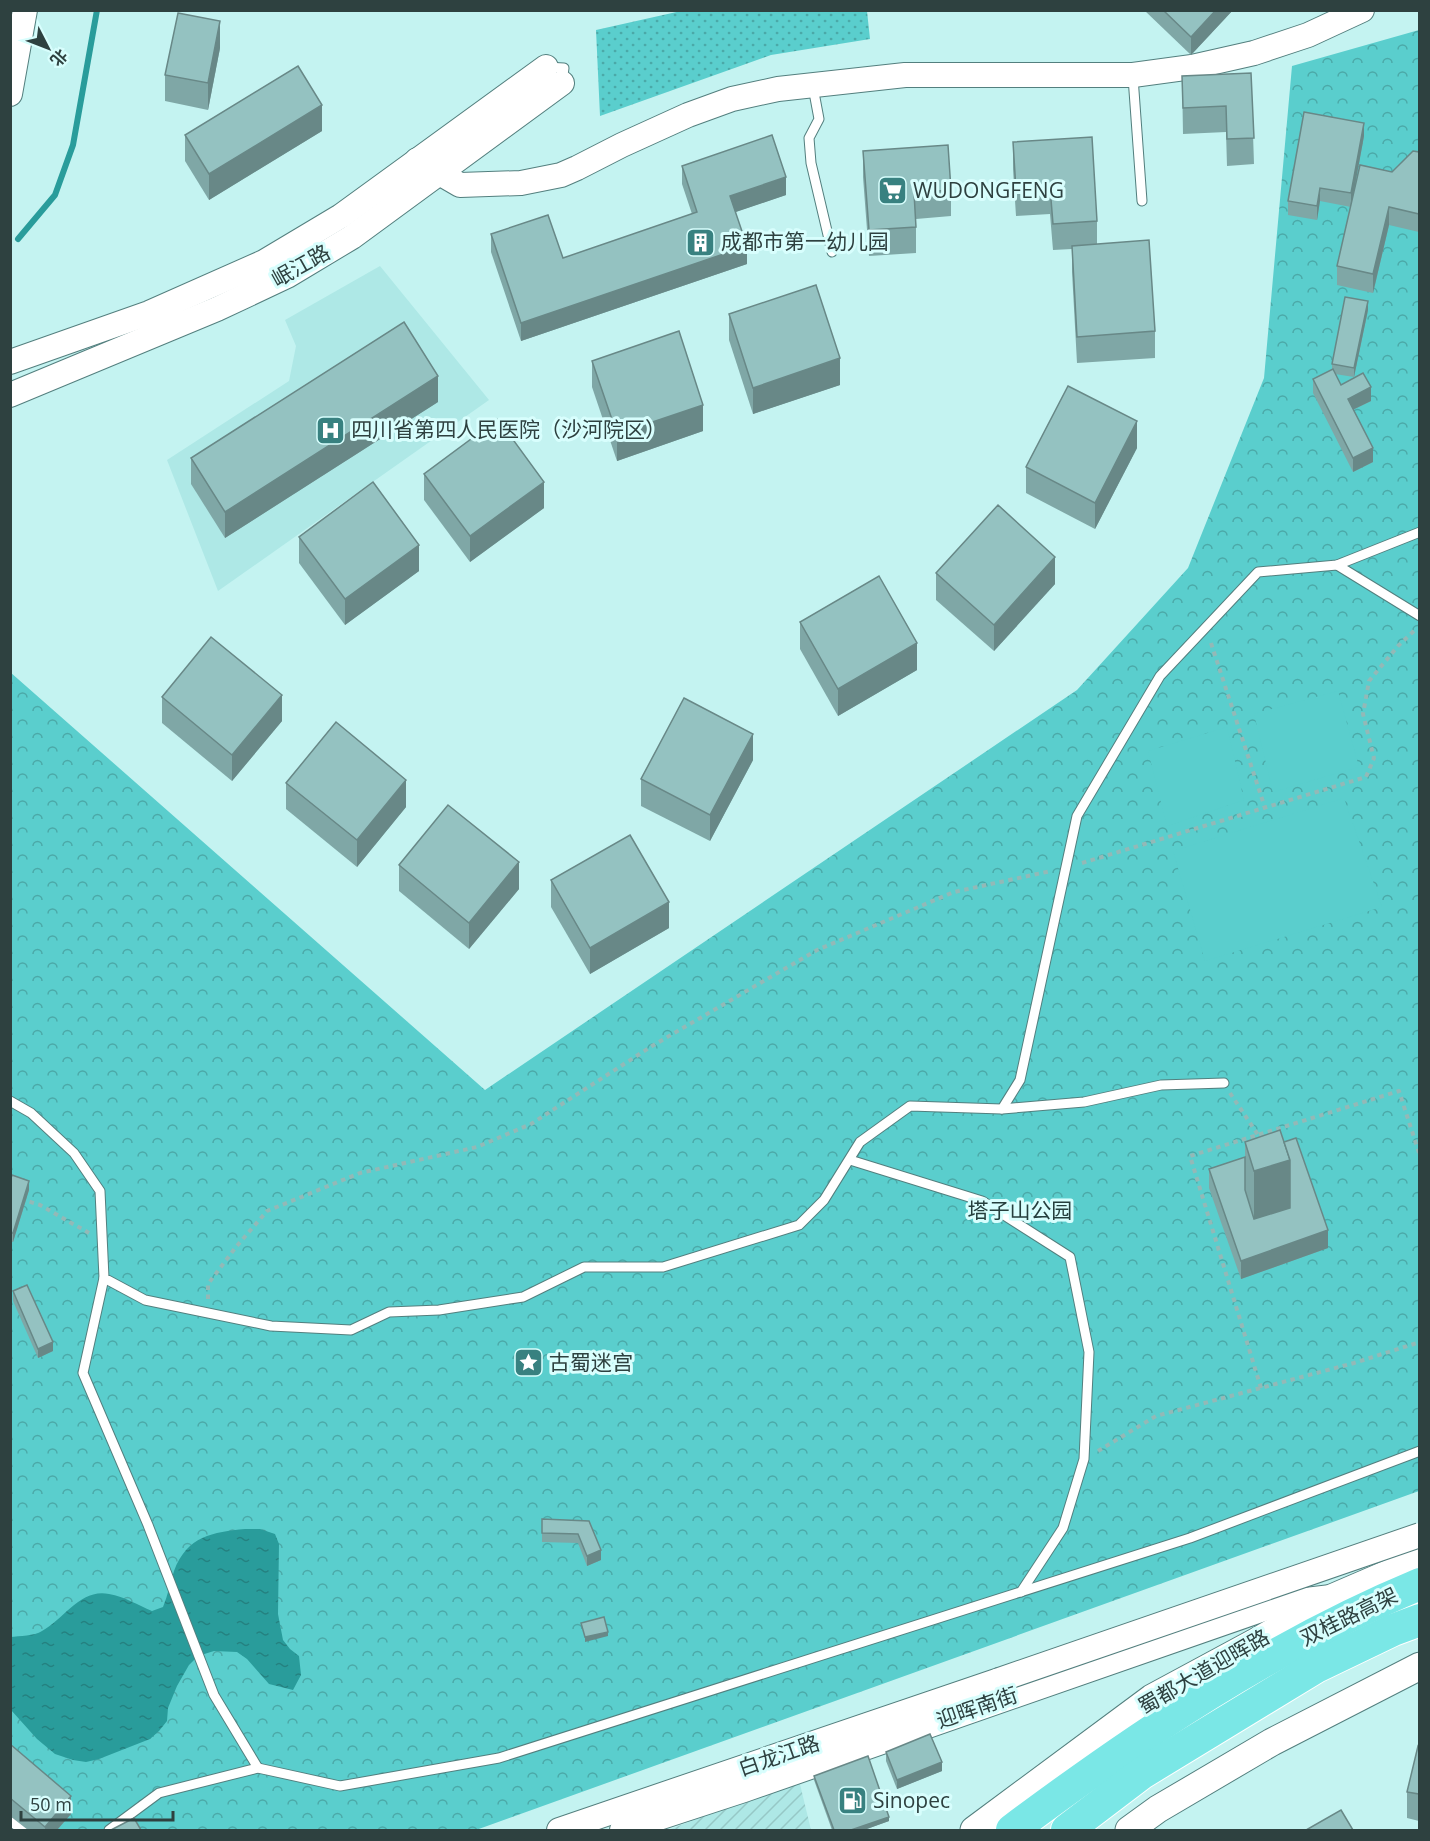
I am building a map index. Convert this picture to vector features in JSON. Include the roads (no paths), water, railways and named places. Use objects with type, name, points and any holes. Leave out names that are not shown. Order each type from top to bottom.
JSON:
[{"type":"highway","name":"双桂路高架","points":[[1012,1830],[1125,1747],[1302,1638],[1364,1607],[1419,1584]]},
{"type":"highway","name":"双桂路高架","points":[[1067,1830],[1142,1773],[1316,1667],[1419,1620]]},
{"type":"main road","name":"蜀都大道迎晖路","points":[[974,1830],[1152,1698],[1334,1597],[1419,1560]]},
{"type":"main road","points":[[1130,1830],[1158,1809],[1272,1742],[1419,1666]]},
{"type":"street","points":[[10,94],[25,10]]},
{"type":"street","points":[[417,160],[459,185],[521,183],[561,175],[688,115],[732,99],[778,89],[905,75],[1133,75],[1192,67],[1254,52],[1308,35],[1362,10]]},
{"type":"street","name":"岷江路","points":[[10,362],[149,314],[264,262],[341,216],[417,160],[554,75],[440,173],[352,237],[287,276],[217,309],[10,395]]},
{"type":"street","name":"白龙江路","points":[[559,1830],[1419,1535]]},
{"type":"street","name":"迎晖南街","points":[[622,1830],[744,1790],[1281,1603],[1334,1597]]},
{"type":"lane","points":[[1133,75],[1142,201]]},
{"type":"lane","points":[[812,85],[819,119],[809,138],[811,163],[832,252]]},
{"type":"lane","points":[[1002,1109],[1020,1080],[1077,816],[1160,676],[1258,572],[1337,566],[1419,532]]},
{"type":"lane","points":[[1337,566],[1419,616]]},
{"type":"lane","points":[[104,1278],[145,1300],[271,1326],[351,1330],[389,1311],[439,1310],[523,1297],[584,1267],[663,1267],[799,1226],[824,1200],[860,1142],[910,1106],[1002,1109],[1084,1102],[1161,1085],[1224,1083]]},
{"type":"lane","points":[[10,1101],[31,1113],[75,1153],[100,1191],[104,1278],[83,1373],[148,1525],[214,1695],[258,1768]]},
{"type":"lane","points":[[850,1160],[982,1201],[1070,1257],[1089,1352],[1084,1459],[1063,1528],[1021,1592]]},
{"type":"lane","points":[[110,1830],[159,1793],[258,1768],[340,1785],[499,1758],[1190,1538],[1419,1450]]},
{"type":"lane","points":[[10,1821],[23,1830]]},
{"type":"water","points":[[260,1529],[275,1534],[279,1544],[278,1614],[283,1640],[299,1656],[301,1675],[293,1690],[269,1684],[247,1659],[237,1652],[214,1651],[198,1656],[189,1665],[177,1686],[168,1708],[167,1721],[159,1731],[150,1739],[86,1762],[55,1754],[37,1739],[11,1710],[10,1637],[39,1633],[81,1600],[99,1593],[120,1597],[152,1611],[163,1607],[174,1571],[186,1550],[202,1538],[212,1534]]},
{"type":"waterway","points":[[18,239],[55,195],[73,145],[97,10]]},
{"type":"place","name":"WUDONGFENG","points":[[892,191]]},
{"type":"place","name":"成都市第一幼儿园","points":[[700,242]]},
{"type":"place","name":"四川省第四人民医院（沙河院区）","points":[[330,430]]},
{"type":"place","name":"古蜀迷宫","points":[[528,1363]]},
{"type":"place","name":"Sinopec","points":[[852,1801]]},
{"type":"park label","name":"塔子山公园","points":[[1020,1211]]}]
